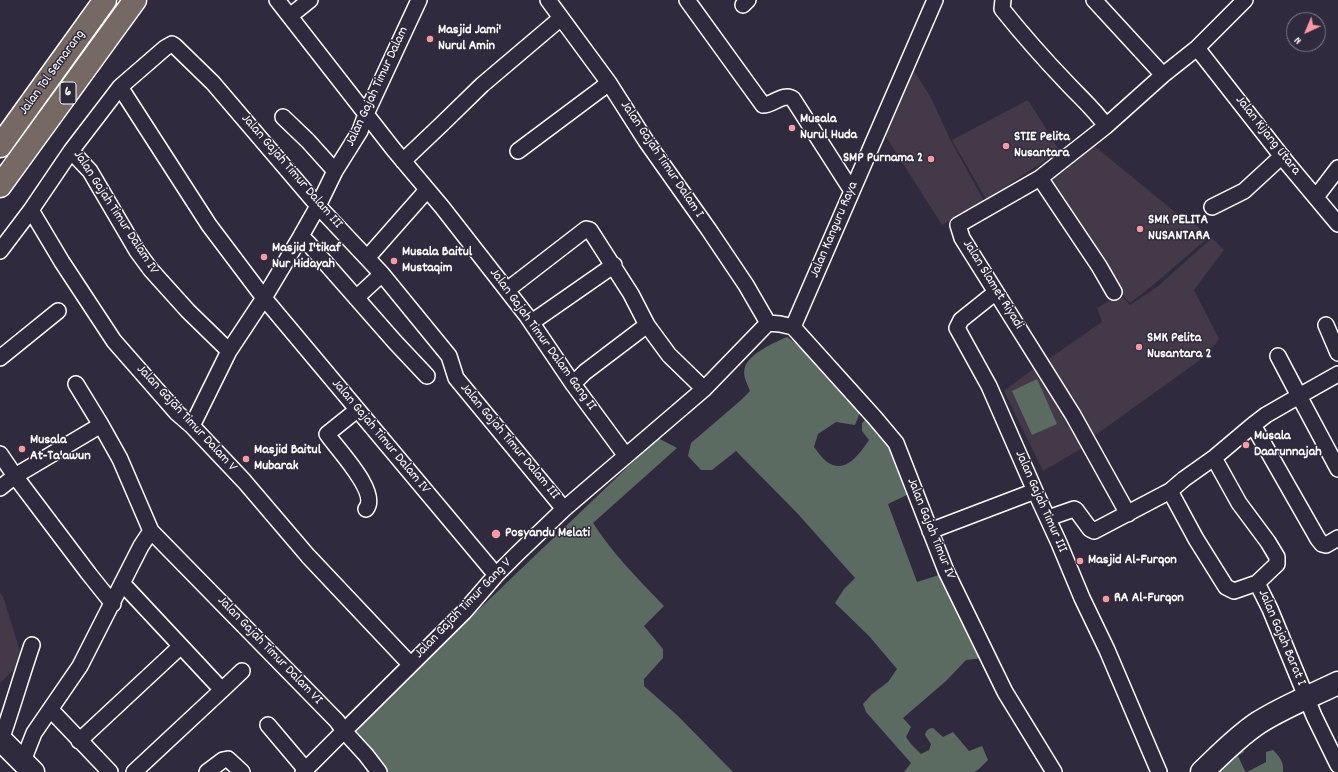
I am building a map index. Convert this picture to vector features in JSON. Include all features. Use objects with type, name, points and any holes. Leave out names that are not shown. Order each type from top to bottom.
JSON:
[{"type":"highway","name":"Jalan Tol Semarang","points":[[0,146],[105,0]]},
{"type":"highway","name":"Jalan Tol Semarang","points":[[0,186],[135,0]]},
{"type":"main road","points":[[1202,772],[1250,728],[1272,715],[1338,683]]},
{"type":"main road","points":[[0,740],[27,768]]},
{"type":"street","name":"Jalan Gajah Timur Dalam Gang II","points":[[277,0],[532,322],[573,384],[626,456]]},
{"type":"street","points":[[290,16],[310,0]]},
{"type":"street","name":"Jalan Gajah Timur Dalam","points":[[264,298],[318,206],[335,172],[360,131],[366,114],[419,0]]},
{"type":"street","name":"Jalan Gajah Timur Dalam I","points":[[548,0],[609,83],[646,141],[746,285],[768,323]]},
{"type":"street","points":[[687,0],[763,104],[768,105],[786,97],[791,97],[793,99],[852,191]]},
{"type":"street","name":"Jalan Kanguru Raya","points":[[793,327],[935,0]]},
{"type":"street","points":[[1003,0],[1002,9],[1067,84],[1106,126]]},
{"type":"street","points":[[1094,0],[1163,75]]},
{"type":"street","name":"Jalan Slamet Riyadi","points":[[1128,514],[1073,416],[962,238],[958,225],[1040,178],[1106,126],[1163,75],[1197,48],[1245,0]]},
{"type":"street","points":[[403,160],[482,85],[560,18]]},
{"type":"street","name":"Jalan Gajah Timur Dalam III","points":[[120,87],[165,48],[172,44],[213,83],[318,206],[382,274],[449,356],[456,378],[564,509]]},
{"type":"street","name":"Jalan Kijang Utara","points":[[1197,48],[1338,224]]},
{"type":"street","points":[[518,151],[609,83]]},
{"type":"street","name":"Jalan Gajah Timur Dalam IV","points":[[229,351],[188,311],[151,270],[90,171],[71,151],[120,87],[209,225],[264,298],[496,575]]},
{"type":"street","points":[[283,117],[308,140],[335,172]]},
{"type":"street","points":[[0,251],[31,210],[71,151]]},
{"type":"street","points":[[1212,207],[1244,191],[1282,156]]},
{"type":"street","points":[[1316,197],[1338,168]]},
{"type":"street","points":[[1040,178],[1099,266],[1114,292]]},
{"type":"street","points":[[367,258],[427,190]]},
{"type":"street","name":"Jalan Gajah Timur Dalam V","points":[[31,210],[62,262],[114,341],[177,413],[192,426],[244,481],[308,556],[410,664]]},
{"type":"street","points":[[507,290],[586,228],[590,230],[614,265],[647,325],[669,354],[704,388]]},
{"type":"street","points":[[301,236],[427,376]]},
{"type":"street","points":[[532,322],[614,265]]},
{"type":"street","points":[[356,298],[382,274]]},
{"type":"street","name":"Jalan Gajah Timur III","points":[[996,292],[961,320],[957,328],[989,386],[1082,598],[1107,650],[1159,772]]},
{"type":"street","points":[[192,426],[229,351],[264,298]]},
{"type":"street","points":[[0,358],[58,311]]},
{"type":"street","points":[[768,323],[793,327]]},
{"type":"street","name":"Jalan Gajah Timur Gang V","points":[[344,731],[464,612],[496,575],[564,509],[704,388],[768,323]]},
{"type":"street","points":[[573,384],[586,372],[647,325]]},
{"type":"street","points":[[1326,325],[1338,353]]},
{"type":"street","name":"Jalan Gajah Timur IV","points":[[793,327],[896,443],[946,571],[1005,692],[1054,772]]},
{"type":"street","points":[[1278,356],[1338,469]]},
{"type":"street","points":[[1048,518],[1074,509],[1090,529],[1094,531],[1170,491],[1184,479],[1214,458],[1266,415],[1338,374]]},
{"type":"street","name":"Jalan Gajah Timur Dalam VI","points":[[76,384],[120,459],[151,531],[337,721],[344,731]]},
{"type":"street","points":[[357,410],[327,434],[362,480],[369,503],[366,509]]},
{"type":"street","points":[[0,488],[15,476],[101,425]]},
{"type":"street","points":[[1253,425],[1318,539],[1322,544],[1326,545],[1338,538]]},
{"type":"street","points":[[0,454],[15,476],[113,604]]},
{"type":"street","name":"Jalan Gajah Barat I","points":[[1214,458],[1239,504],[1268,542],[1277,557],[1277,564],[1257,583],[1270,609],[1306,698],[1338,765]]},
{"type":"street","points":[[930,531],[1035,491]]},
{"type":"street","points":[[1170,491],[1196,539],[1226,587],[1234,591],[1257,583]]},
{"type":"street","points":[[27,768],[34,733],[80,666],[113,604],[141,546],[151,531]]},
{"type":"street","points":[[122,583],[222,690]]},
{"type":"street","points":[[0,740],[11,712],[32,646]]},
{"type":"street","points":[[80,741],[181,646]]},
{"type":"street","points":[[134,772],[242,671]]},
{"type":"street","points":[[51,710],[110,772]]},
{"type":"street","points":[[268,725],[305,771],[344,731],[379,772]]},
{"type":"street","points":[[207,772],[223,760],[228,759],[242,772]]},
{"type":"shaded area","name":"SMP Purnama 2","points":[[913,69],[930,96],[950,139],[984,201],[942,225],[881,129]]},
{"type":"shaded area","name":"STIE Pelita Nusantara","points":[[1028,100],[1060,151],[986,199],[952,140]]},
{"type":"shaded area","name":"SMK PELITA NUSANTARA","points":[[1092,144],[1187,222],[1193,222],[1209,237],[1130,303],[1118,290],[1046,179]]},
{"type":"shaded area","name":"SMK Pelita Nusantara 2","points":[[1212,238],[1224,250],[1194,290],[1219,339],[1207,355],[1097,434],[1081,449],[1043,471],[1004,391],[1049,357],[1050,358],[1102,322],[1097,308],[1120,294],[1130,305],[1157,287]]},
{"type":"shaded area","points":[[0,593],[3,596],[23,661],[0,683]]},
{"type":"green space","points":[[787,337],[807,353],[861,410],[855,425],[836,422],[818,434],[814,447],[827,462],[840,466],[852,461],[869,440],[862,431],[862,423],[867,418],[885,435],[911,493],[888,504],[917,582],[942,574],[983,658],[966,660],[946,681],[903,718],[911,727],[906,737],[921,754],[929,750],[931,744],[925,735],[931,728],[943,737],[953,732],[969,751],[982,746],[988,760],[974,772],[904,772],[911,763],[866,712],[863,704],[872,694],[888,682],[897,669],[869,636],[835,603],[844,589],[855,578],[798,514],[736,451],[712,470],[701,470],[688,456],[691,443],[750,391],[744,373],[747,362],[763,349]]},
{"type":"green space","points":[[1037,379],[1057,424],[1032,435],[1012,391]]},
{"type":"green space","points":[[658,438],[677,448],[593,523],[617,556],[664,606],[644,626],[663,649],[663,658],[644,679],[644,686],[678,716],[733,772],[384,772],[354,734],[406,679]]},
{"type":"green space","points":[[1231,747],[1243,750],[1244,752],[1238,756],[1245,771],[1247,772],[1195,772]]},
{"type":"green space","points":[[1273,750],[1281,760],[1283,772],[1247,772],[1266,762],[1266,752]]},
{"type":"place","name":"Masjid Jami' Nurul Amin","points":[[430,39]]},
{"type":"place","name":"Musala Nurul Huda","points":[[792,128]]},
{"type":"place","name":"STIE Pelita Nusantara","points":[[1006,146]]},
{"type":"place","name":"SMP Purnama 2","points":[[931,159]]},
{"type":"place","name":"SMK PELITA NUSANTARA","points":[[1140,229]]},
{"type":"place","name":"Masjid I'tikaf Nur Hidayah","points":[[264,257]]},
{"type":"place","name":"Musala Baitul Mustaqim","points":[[394,261]]},
{"type":"place","name":"SMK Pelita Nusantara 2","points":[[1139,347]]},
{"type":"place","name":"Musala Daarunnajah","points":[[1246,445]]},
{"type":"place","name":"Musala At-Ta'awun","points":[[22,449]]},
{"type":"place","name":"Masjid Baitul Mubarak","points":[[246,459]]},
{"type":"place","name":"Posyandu Melati","points":[[496,534]]},
{"type":"place","name":"Masjid Al-Furqon","points":[[1080,561]]},
{"type":"place","name":"RA Al-Furqon","points":[[1106,599]]}]
